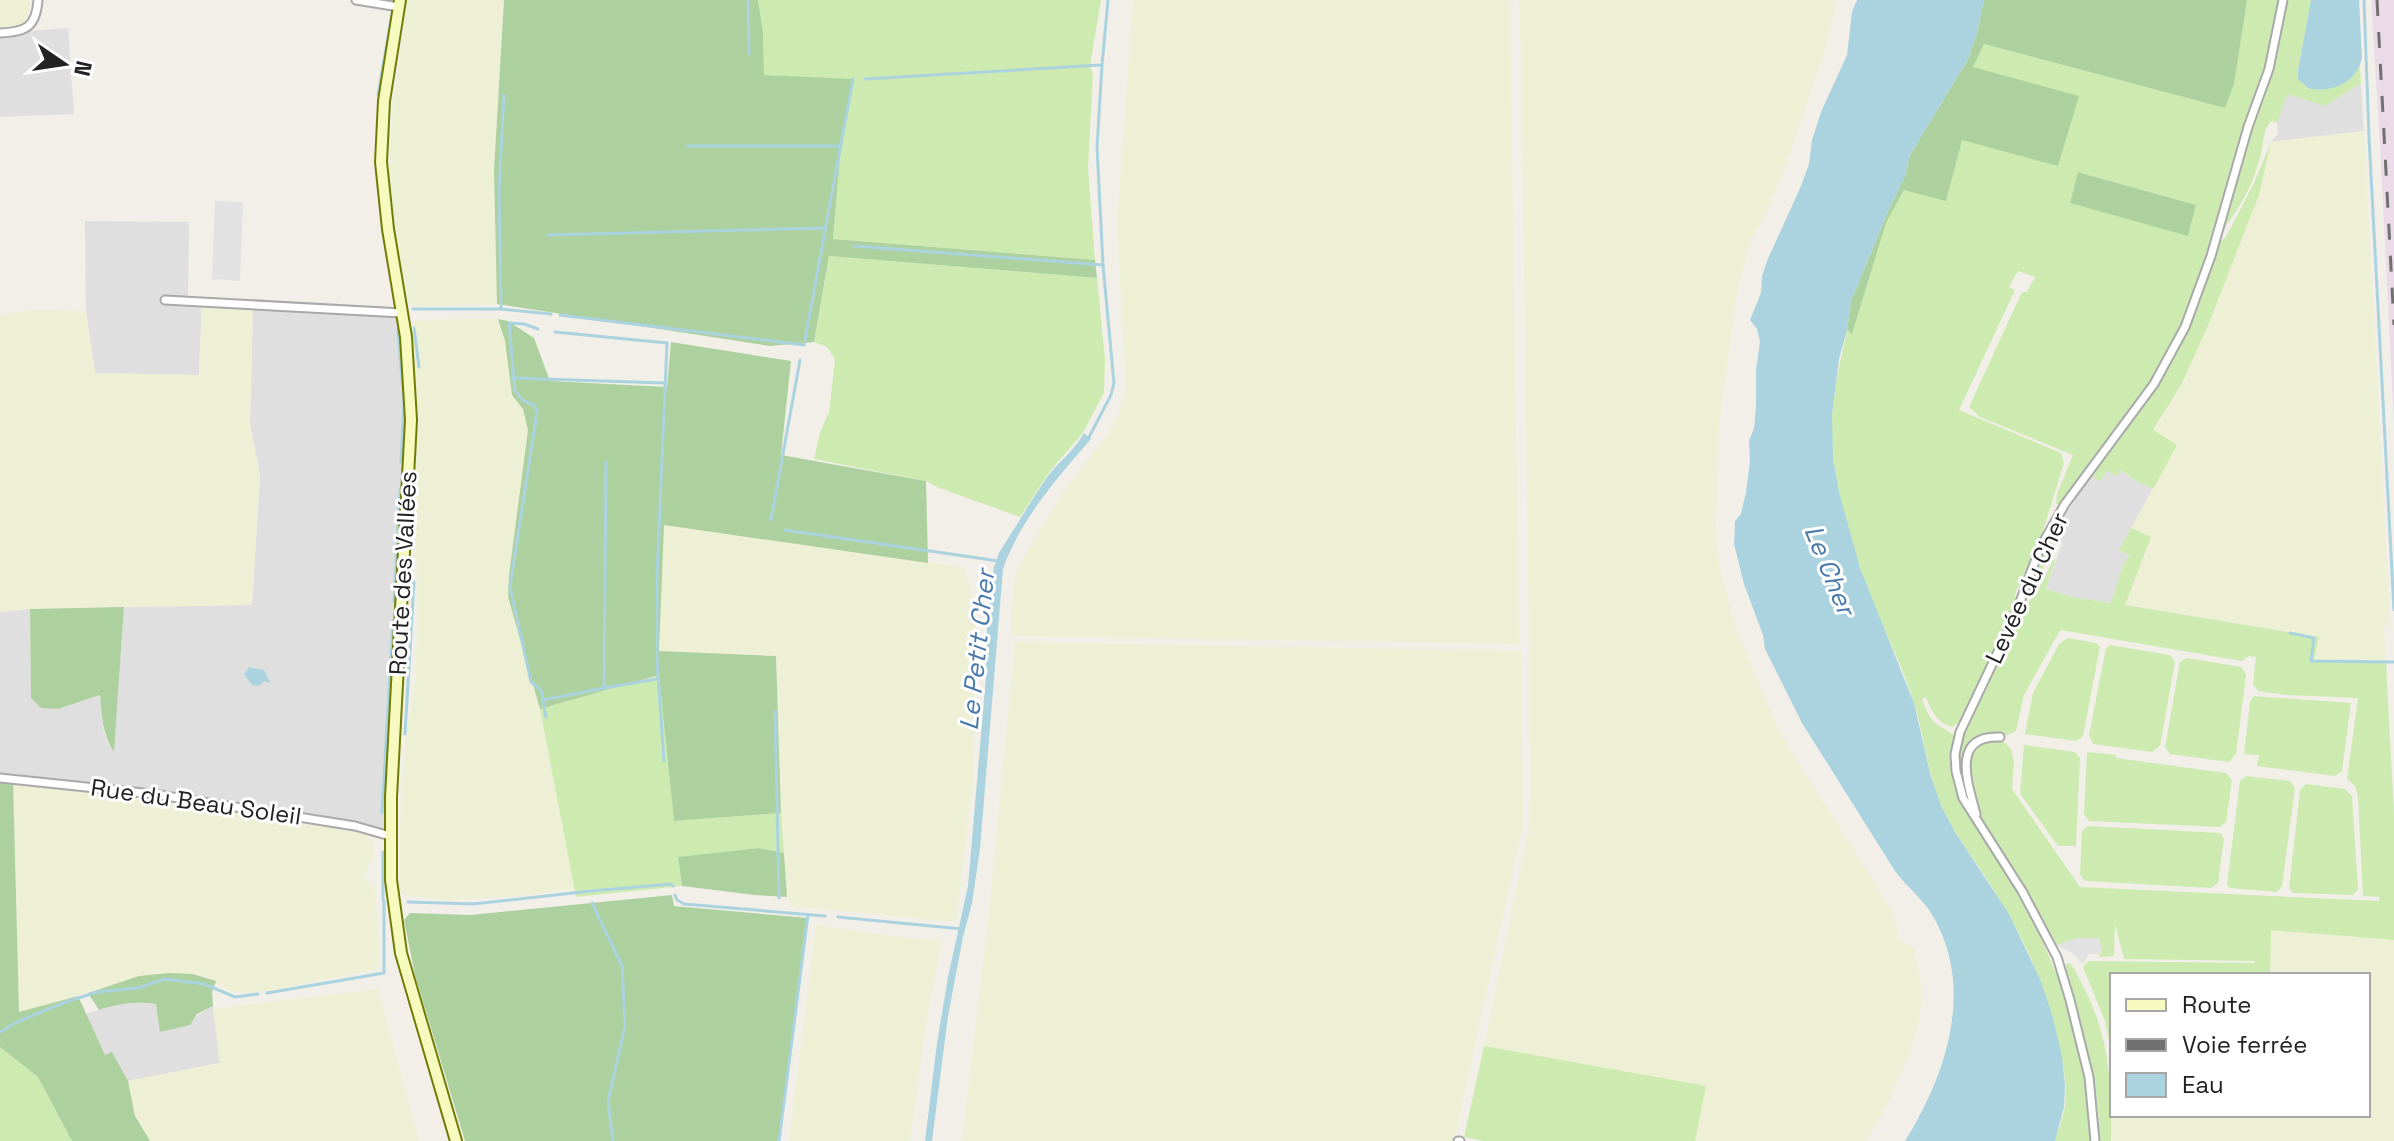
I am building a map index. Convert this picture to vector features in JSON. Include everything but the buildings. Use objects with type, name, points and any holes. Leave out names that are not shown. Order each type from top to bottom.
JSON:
[{"type":"main road","name":"Route des Vallées","points":[[400,4],[384,101],[381,162],[402,313],[411,420],[390,836],[392,893],[399,945],[456,1141]]},
{"type":"street","points":[[0,33],[15,33],[30,26],[36,15],[38,0]]},
{"type":"street","points":[[356,0],[400,4]]},
{"type":"street","name":"Levée du Cher","points":[[2095,1141],[2089,1077],[2057,957],[2022,891],[1963,798],[1955,754],[1960,732],[2014,618],[2052,524],[2154,384],[2185,327],[2208,266],[2248,127],[2269,69],[2283,0]]},
{"type":"street","points":[[165,300],[402,313]]},
{"type":"street","points":[[1977,820],[1966,769],[1968,754],[1976,741],[2000,737]]},
{"type":"street","points":[[1956,771],[1966,769]]},
{"type":"street","name":"Rue du Beau Soleil","points":[[0,778],[153,794],[355,826],[390,836]]},
{"type":"shaded area","points":[[2371,0],[2394,0],[2394,423],[2380,144]]},
{"type":"shaded area","points":[[68,28],[74,114],[0,117],[0,33]]},
{"type":"shaded area","points":[[2361,83],[2364,131],[2271,142],[2278,133],[2277,123],[2287,93],[2325,106]]},
{"type":"shaded area","points":[[215,201],[243,202],[240,281],[212,279]]},
{"type":"shaded area","points":[[85,221],[189,222],[188,301],[202,302],[199,375],[95,373],[86,312]]},
{"type":"shaded area","points":[[253,305],[402,313],[410,382],[390,836],[355,826],[0,778],[0,612],[30,609],[31,698],[58,709],[100,695],[103,728],[114,751],[124,607],[252,604],[260,475],[250,424]]},
{"type":"shaded area","points":[[2107,470],[2120,470],[2153,489],[2120,549],[2129,554],[2112,603],[2072,597],[2046,589],[2062,543],[2050,540],[2091,475],[2100,481]]},
{"type":"shaded area","points":[[2079,938],[2099,938],[2102,950],[2099,954],[2089,954],[2083,964],[2072,953],[2056,945]]},
{"type":"shaded area","points":[[118,1004],[156,1004],[161,1032],[213,1006],[220,1063],[128,1081],[112,1052],[105,1056],[86,1014]]},
{"type":"green space","points":[[0,0],[30,0],[25,24],[0,28]]},
{"type":"green space","points":[[407,0],[504,0],[494,170],[497,304],[411,306],[405,293],[389,207],[389,162],[392,112]]},
{"type":"green space","points":[[504,0],[758,0],[763,32],[764,75],[853,79],[841,146],[833,239],[1095,260],[1097,278],[829,256],[814,342],[770,346],[497,304],[494,170]]},
{"type":"green space","points":[[758,0],[1101,0],[1090,66],[1093,75],[1088,168],[1095,260],[833,239],[841,146],[853,80],[764,75],[763,32]]},
{"type":"green space","points":[[1133,0],[1510,0],[1519,644],[1011,636],[1015,577],[1022,560],[1064,491],[1109,433],[1126,391],[1117,224]]},
{"type":"green space","points":[[1519,0],[1837,0],[1825,50],[1790,154],[1769,207],[1751,240],[1737,292],[1719,425],[1716,524],[1722,578],[1736,628],[1773,718],[1893,914],[1899,941],[1913,946],[1921,983],[1918,1026],[1882,1115],[1866,1141],[1695,1141],[1484,1046],[1528,833],[1531,790]]},
{"type":"green space","points":[[1984,0],[2247,0],[2234,84],[2225,108],[1984,44],[1973,67],[2079,96],[2058,166],[1962,140],[1946,201],[1904,190],[1886,223],[1852,334],[1847,330],[1851,301],[1905,176],[1910,155],[1968,59]]},
{"type":"green space","points":[[2247,0],[2280,0],[2266,65],[2207,257],[2180,328],[2151,381],[2060,505],[2056,504],[2057,494],[2073,455],[1980,417],[1969,407],[2022,292],[2027,292],[2035,277],[2018,271],[2009,287],[2015,290],[1959,410],[2061,453],[2064,463],[2043,531],[2016,591],[2013,611],[1959,722],[1953,727],[1943,723],[1926,697],[1922,699],[1931,719],[1955,736],[1952,765],[1959,796],[2033,919],[2059,980],[2083,1067],[2091,1141],[2055,1141],[2064,1110],[2065,1089],[2061,1056],[2046,996],[2019,934],[1951,826],[1937,795],[1910,691],[1866,585],[1838,492],[1832,444],[1836,386],[1847,330],[1852,333],[1886,223],[1904,190],[1955,162],[1962,139],[2059,166],[1972,67],[1984,44],[2225,108]],"holes":[[[2079,172],[2196,205],[2188,235],[2070,202]]]},
{"type":"green space","points":[[2287,0],[2311,0],[2298,70],[2348,81],[2360,66],[2361,83],[2325,106],[2287,94],[2277,123],[2271,121],[2266,129],[2250,185],[2224,228],[2247,141],[2271,70]]},
{"type":"green space","points":[[2364,131],[2390,626],[2384,627],[2386,662],[2313,660],[2319,637],[2124,605],[2151,537],[2131,528],[2176,446],[2153,431],[2182,383],[2207,328],[2259,195],[2271,142]]},
{"type":"green space","points":[[2271,142],[2259,195],[2207,328],[2182,383],[2153,430],[2177,445],[2153,489],[2121,470],[2117,476],[2107,471],[2100,481],[2091,475],[2167,369],[2196,307],[2219,243],[2226,237],[2254,183]]},
{"type":"green space","points":[[2078,172],[2196,205],[2188,236],[2070,203]]},
{"type":"green space","points":[[829,256],[1097,278],[1105,360],[1104,393],[1082,434],[1050,471],[1020,517],[926,481],[814,459],[820,432],[829,412],[835,360],[827,347],[814,342]]},
{"type":"green space","points":[[202,302],[253,305],[250,424],[260,475],[252,605],[0,612],[0,315],[33,310],[86,312],[95,373],[199,375]]},
{"type":"green space","points":[[498,319],[505,341],[512,395],[523,409],[528,430],[508,597],[540,709],[574,889],[447,901],[406,895],[399,888],[401,795],[415,683],[418,611],[412,327],[415,321]]},
{"type":"green space","points":[[498,319],[508,321],[534,338],[550,381],[667,387],[671,342],[791,361],[781,455],[926,481],[928,563],[664,525],[659,651],[776,656],[781,813],[674,821],[659,675],[540,709],[508,597],[528,430],[523,409],[512,395],[505,341]]},
{"type":"green space","points":[[664,524],[963,567],[976,605],[973,782],[956,922],[789,906],[781,813],[776,656],[659,652]]},
{"type":"green space","points":[[2131,528],[2151,537],[2125,605],[2319,637],[2314,660],[2386,662],[2394,813],[2394,940],[2271,930],[2270,973],[2110,973],[2110,1045],[2105,1021],[2083,967],[2088,961],[2255,961],[2124,959],[2115,924],[2114,956],[2099,957],[2102,950],[2079,938],[2056,945],[1980,818],[1968,762],[1980,742],[1997,740],[2011,749],[2014,761],[2012,789],[2080,887],[2379,901],[2379,897],[2363,896],[2358,797],[2355,786],[2347,779],[2358,698],[2258,691],[2253,684],[2256,657],[2249,656],[2242,661],[2060,630],[2024,695],[2016,731],[2007,735],[1980,735],[1967,747],[1960,763],[1965,730],[2017,619],[2042,583],[2053,560],[2056,558],[2046,589],[2111,603],[2129,555],[2119,550]]},
{"type":"green space","points":[[2050,540],[2056,541],[2028,595],[2040,558]]},
{"type":"green space","points":[[124,607],[114,752],[105,732],[100,695],[58,709],[41,708],[31,698],[30,609]]},
{"type":"green space","points":[[2068,638],[2096,643],[2100,647],[2083,736],[2077,741],[2025,734],[2033,693],[2059,644]]},
{"type":"green space","points":[[1015,642],[1521,651],[1523,824],[1453,1141],[962,1141],[988,922]]},
{"type":"green space","points":[[2110,645],[2170,655],[2175,662],[2160,746],[2152,752],[2093,744],[2089,735],[2106,648]]},
{"type":"green space","points":[[2187,658],[2241,667],[2246,675],[2236,754],[2229,762],[2170,754],[2165,747],[2180,662]]},
{"type":"green space","points":[[660,675],[674,821],[781,813],[784,853],[759,848],[678,858],[682,886],[576,897],[540,709]]},
{"type":"green space","points":[[2254,696],[2351,703],[2342,771],[2335,776],[2257,766],[2259,755],[2244,754],[2250,701]]},
{"type":"green space","points":[[2024,745],[2075,752],[2080,758],[2076,846],[2058,846],[2020,794]]},
{"type":"green space","points":[[2087,752],[2226,773],[2232,780],[2226,822],[2220,827],[2089,821],[2084,814]]},
{"type":"green space","points":[[2246,776],[2290,781],[2295,788],[2282,886],[2277,892],[2230,888],[2227,885],[2240,781]]},
{"type":"green space","points":[[0,778],[13,779],[19,1012],[78,996],[105,1055],[112,1052],[128,1081],[135,1116],[150,1141],[72,1141],[38,1077],[0,1047]]},
{"type":"green space","points":[[13,779],[153,794],[355,826],[374,843],[373,857],[363,879],[373,884],[375,889],[380,964],[374,970],[247,993],[231,991],[207,977],[193,974],[139,976],[19,1013]]},
{"type":"green space","points":[[2306,784],[2345,789],[2352,796],[2358,890],[2352,895],[2294,893],[2289,889],[2300,790]]},
{"type":"green space","points":[[2088,826],[2220,833],[2224,839],[2218,883],[2211,888],[2085,881],[2080,875],[2082,831]]},
{"type":"green space","points":[[759,848],[784,853],[787,897],[682,886],[678,857]]},
{"type":"green space","points":[[672,895],[674,906],[808,918],[779,1141],[465,1141],[415,975],[404,920],[410,913],[471,915]]},
{"type":"green space","points":[[816,925],[942,940],[926,1024],[910,1141],[789,1141]]},
{"type":"green space","points":[[2270,930],[2394,940],[2394,1141],[2111,1141],[2112,1117],[2370,1117],[2370,973],[2270,973]]},
{"type":"green space","points":[[2067,963],[2071,964],[2100,1028],[2109,1070],[2111,1141],[2099,1141],[2093,1076],[2064,970]]},
{"type":"green space","points":[[193,974],[216,981],[212,992],[213,1006],[197,1014],[190,1025],[160,1032],[156,1004],[127,1004],[99,1010],[88,993],[139,976]]},
{"type":"green space","points":[[378,989],[419,1141],[150,1141],[135,1116],[128,1081],[220,1063],[213,1009]]},
{"type":"green space","points":[[1484,1046],[1706,1086],[1695,1141],[1483,1141],[1464,1137]]},
{"type":"green space","points":[[0,1047],[38,1077],[72,1141],[0,1141]]},
{"type":"water","name":"Le Cher","points":[[1857,0],[1984,0],[1968,59],[1910,155],[1905,176],[1851,301],[1832,415],[1833,458],[1860,568],[1914,703],[1931,777],[1942,808],[2009,914],[2040,979],[2052,1014],[2065,1086],[2064,1107],[2055,1141],[1905,1141],[1933,1087],[1951,1029],[1954,1000],[1952,970],[1945,941],[1931,913],[1895,871],[1802,723],[1765,649],[1734,544],[1735,521],[1741,514],[1746,492],[1749,441],[1756,406],[1760,342],[1757,329],[1750,320],[1761,293],[1767,261],[1809,164],[1812,140],[1821,112],[1847,55],[1852,12]]},
{"type":"water","points":[[2311,0],[2359,0],[2362,57],[2359,66],[2342,84],[2326,89],[2308,88],[2298,79]]},
{"type":"water","points":[[1084,433],[1091,439],[1029,517],[1003,569],[980,849],[948,1016],[932,1141],[925,1141],[948,977],[968,886],[994,567],[999,553],[1047,477]]},
{"type":"water","points":[[249,667],[264,670],[270,682],[252,685],[244,674]]},
{"type":"waterway","points":[[748,0],[749,54]]},
{"type":"waterway","name":"Le Petit Cher","points":[[1088,439],[1114,383],[1103,265],[1097,147],[1108,0]]},
{"type":"waterway","points":[[2364,0],[2394,610]]},
{"type":"waterway","points":[[378,95],[392,14]]},
{"type":"waterway","points":[[865,79],[1100,65]]},
{"type":"waterway","points":[[560,315],[804,345],[853,79]]},
{"type":"waterway","points":[[501,309],[499,190],[504,95]]},
{"type":"waterway","points":[[687,146],[841,146]]},
{"type":"waterway","points":[[548,235],[825,228]]},
{"type":"waterway","points":[[854,246],[1103,265]]},
{"type":"waterway","points":[[413,309],[501,309],[551,314]]},
{"type":"waterway","points":[[538,329],[509,323],[515,390],[522,400],[534,405],[537,412],[510,587],[531,682],[541,690],[546,717]]},
{"type":"waterway","points":[[414,328],[419,367]]},
{"type":"waterway","points":[[398,330],[404,403],[401,462]]},
{"type":"waterway","points":[[555,332],[667,343]]},
{"type":"waterway","points":[[664,761],[657,661],[657,575],[667,343]]},
{"type":"waterway","points":[[771,520],[800,360]]},
{"type":"waterway","points":[[512,378],[664,383]]},
{"type":"waterway","points":[[606,462],[604,688],[657,679]]},
{"type":"waterway","points":[[394,602],[400,489]]},
{"type":"waterway","points":[[785,530],[999,561]]},
{"type":"waterway","points":[[405,734],[414,582]]},
{"type":"waterway","points":[[382,813],[393,621]]},
{"type":"waterway","points":[[2290,633],[2314,638],[2311,661],[2394,662]]},
{"type":"waterway","points":[[543,700],[604,688]]},
{"type":"waterway","points":[[775,711],[779,898]]},
{"type":"waterway","points":[[383,852],[383,900]]},
{"type":"waterway","points":[[408,902],[473,904],[673,886]]},
{"type":"waterway","points":[[675,895],[684,904],[825,916]]},
{"type":"waterway","points":[[267,993],[384,973],[384,901]]},
{"type":"waterway","points":[[592,903],[622,966],[625,1026],[608,1101],[613,1141]]},
{"type":"waterway","points":[[779,1141],[808,915]]},
{"type":"waterway","points":[[838,917],[962,929]]},
{"type":"waterway","points":[[0,1032],[63,1003],[97,992],[138,988],[165,979],[204,984],[235,997],[258,994]]},
{"type":"railway","points":[[2377,0],[2394,325]]}]
